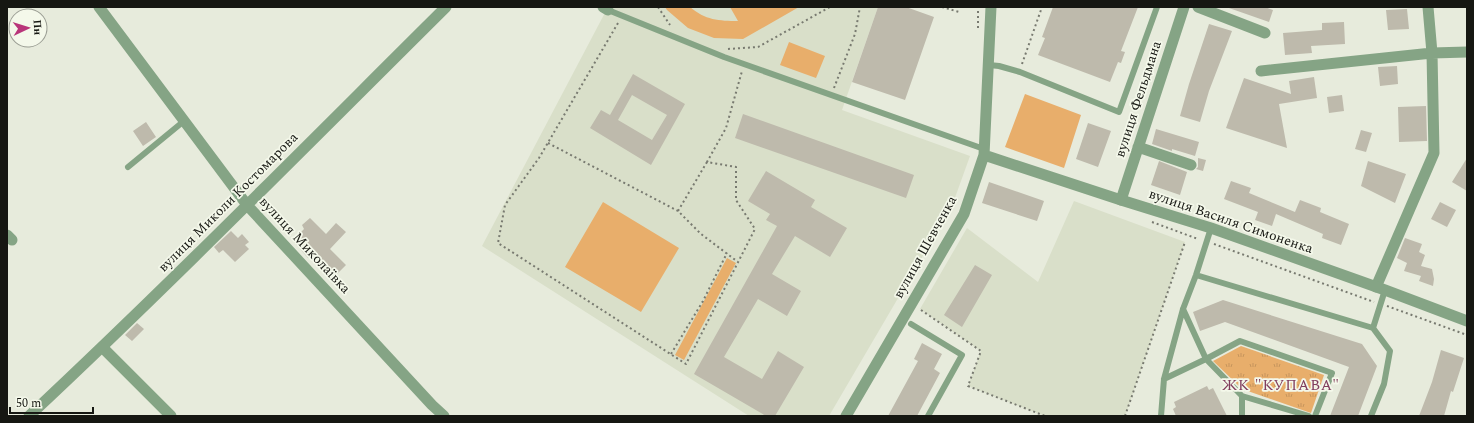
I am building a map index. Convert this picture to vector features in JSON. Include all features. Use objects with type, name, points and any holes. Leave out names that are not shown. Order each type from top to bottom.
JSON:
[{"type":"street","name":"вулиця Миколаївка","points":[[99,7],[247,205],[432,405],[444,416]]},
{"type":"street","name":"вулиця Миколи Костомарова","points":[[29,416],[247,205],[446,7]]},
{"type":"street","name":"вулиця Шевченка","points":[[846,416],[964,214],[984,152],[991,7]]},
{"type":"street","name":"вулиця Фельдмана","points":[[1121,200],[1184,7]]},
{"type":"street","points":[[1198,7],[1265,33]]},
{"type":"street","points":[[1380,288],[1434,153],[1432,53],[1428,7]]},
{"type":"street","points":[[1261,71],[1432,53],[1467,52]]},
{"type":"street","points":[[1138,147],[1191,165]]},
{"type":"street","name":"вулиця Василя Симоненка","points":[[984,152],[1121,200],[1211,228],[1380,288],[1467,321]]},
{"type":"street","points":[[102,347],[171,416]]},
{"type":"lane","points":[[989,65],[1020,72],[1119,112],[1157,7]]},
{"type":"lane","points":[[606,9],[744,64],[984,152]]},
{"type":"lane","points":[[128,167],[184,121]]},
{"type":"lane","points":[[1161,416],[1164,379],[1184,309],[1211,228]]},
{"type":"lane","points":[[1196,276],[1373,328],[1390,351],[1384,384],[1371,416]]},
{"type":"lane","points":[[1373,328],[1380,288]]},
{"type":"lane","points":[[1184,309],[1206,359],[1242,396],[1309,416]]},
{"type":"lane","points":[[911,324],[962,355],[928,416]]},
{"type":"lane","points":[[1164,379],[1240,341],[1332,373],[1315,416]]},
{"type":"lane","points":[[1242,396],[1242,416]]},
{"type":"path","points":[[658,7],[670,25]]},
{"type":"path","points":[[724,49],[758,47],[830,7]]},
{"type":"path","points":[[831,95],[855,34],[860,7]]},
{"type":"path","points":[[942,7],[958,12]]},
{"type":"path","points":[[1020,72],[1042,7]]},
{"type":"path","points":[[622,16],[539,158],[505,205],[498,243],[686,364],[755,229],[736,200],[736,167],[708,162]]},
{"type":"path","points":[[678,210],[708,162],[726,128],[744,64]]},
{"type":"path","points":[[548,143],[678,210],[701,234],[738,262]]},
{"type":"path","points":[[1146,220],[1198,239]]},
{"type":"path","points":[[1125,416],[1185,242]]},
{"type":"path","points":[[1213,244],[1378,303]]},
{"type":"path","points":[[670,354],[703,301],[727,254]]},
{"type":"path","points":[[1385,306],[1467,335]]},
{"type":"path","points":[[911,324],[920,309],[981,351],[968,386],[1045,416]]},
{"type":"shaded area","points":[[608,7],[878,7],[842,110],[970,156],[952,206],[829,416],[749,416],[482,246]]},
{"type":"shaded area","points":[[1074,201],[1185,242],[1125,416],[1045,416],[968,386],[981,351],[920,309],[967,228],[1038,282]]},
{"type":"green space","points":[[665,7],[690,7],[701,15],[712,19],[738,21],[730,7],[799,7],[743,39],[714,38],[688,28]]},
{"type":"green space","points":[[789,42],[825,56],[816,78],[780,65]]},
{"type":"green space","points":[[1025,94],[1081,115],[1064,168],[1005,147]]},
{"type":"green space","points":[[603,202],[679,248],[641,312],[565,267]]},
{"type":"green space","points":[[727,258],[736,263],[684,360],[675,355]]},
{"type":"green space","points":[[1241,346],[1324,375],[1311,413],[1242,389],[1213,361]]},
{"type":"building","points":[[878,7],[906,7],[934,17],[905,100],[852,82]]},
{"type":"building","points":[[1053,7],[1138,7],[1121,51],[1125,52],[1121,63],[1118,62],[1110,82],[1038,55],[1045,38],[1042,37]]},
{"type":"building","points":[[1229,7],[1265,7],[1273,10],[1269,22]]},
{"type":"building","points":[[1407,9],[1409,29],[1388,30],[1386,10]]},
{"type":"building","points":[[1344,22],[1345,44],[1311,46],[1312,53],[1285,55],[1283,33],[1322,30],[1322,23]]},
{"type":"building","points":[[1209,24],[1232,31],[1209,91],[1200,122],[1180,116]]},
{"type":"building","points":[[1397,66],[1398,84],[1380,86],[1378,67]]},
{"type":"building","points":[[633,74],[685,104],[651,165],[590,128],[601,110],[610,115]],"holes":[[[632,95],[667,115],[652,140],[618,120]]]},
{"type":"building","points":[[1314,77],[1317,98],[1279,104],[1287,148],[1226,128],[1244,78],[1291,94],[1289,81]]},
{"type":"building","points":[[1342,95],[1344,111],[1329,113],[1327,97]]},
{"type":"building","points":[[1426,106],[1427,141],[1399,142],[1398,107]]},
{"type":"building","points":[[743,114],[914,175],[906,198],[735,138]]},
{"type":"building","points":[[146,122],[156,137],[143,146],[133,131]]},
{"type":"building","points":[[1088,123],[1111,131],[1098,167],[1076,159]]},
{"type":"building","points":[[1156,129],[1199,142],[1195,156],[1172,149],[1172,151],[1152,144]]},
{"type":"building","points":[[1361,130],[1372,133],[1366,152],[1355,149]]},
{"type":"building","points":[[1198,158],[1206,160],[1203,171],[1196,169],[1198,167]]},
{"type":"building","points":[[1467,158],[1467,191],[1452,182]]},
{"type":"building","points":[[1159,161],[1187,172],[1180,195],[1151,185]]},
{"type":"building","points":[[1368,161],[1406,174],[1395,203],[1361,186]]},
{"type":"building","points":[[766,171],[815,200],[811,207],[847,228],[830,257],[795,236],[772,274],[801,291],[787,316],[758,299],[724,357],[762,379],[778,351],[804,367],[775,416],[766,416],[694,374],[777,226],[766,220],[770,214],[748,201]]},
{"type":"building","points":[[1231,181],[1251,188],[1249,193],[1295,212],[1300,200],[1321,208],[1320,212],[1349,224],[1341,245],[1322,238],[1323,234],[1276,214],[1272,226],[1255,220],[1258,212],[1224,199]]},
{"type":"building","points":[[989,182],[1044,201],[1037,221],[982,203]]},
{"type":"building","points":[[1440,202],[1456,210],[1447,227],[1431,219]]},
{"type":"building","points":[[310,218],[326,234],[336,223],[346,232],[330,249],[346,265],[332,279],[310,257],[308,258],[294,242],[300,237],[299,234],[304,229],[302,225]]},
{"type":"building","points":[[231,231],[238,238],[242,234],[249,242],[245,245],[249,249],[235,262],[223,250],[219,253],[214,247]]},
{"type":"building","points":[[1405,238],[1422,244],[1419,252],[1425,255],[1421,266],[1432,269],[1434,279],[1433,286],[1419,281],[1421,276],[1404,271],[1407,263],[1397,258]]},
{"type":"building","points":[[975,265],[992,275],[962,327],[944,315]]},
{"type":"building","points":[[1223,300],[1362,344],[1377,366],[1358,416],[1330,416],[1349,367],[1225,322],[1200,331],[1193,312]]},
{"type":"building","points":[[137,323],[144,329],[132,341],[125,335]]},
{"type":"building","points":[[922,343],[942,354],[934,369],[940,373],[917,416],[888,416],[918,361],[914,359]]},
{"type":"building","points":[[1441,350],[1464,358],[1453,392],[1451,391],[1444,416],[1419,416],[1432,382]]},
{"type":"building","points":[[1207,386],[1209,390],[1213,388],[1227,416],[1176,416],[1173,409],[1176,407],[1174,402]]},
{"type":"district","name":"ЖК \"КУПАВА\"","points":[[1281,385]]}]
